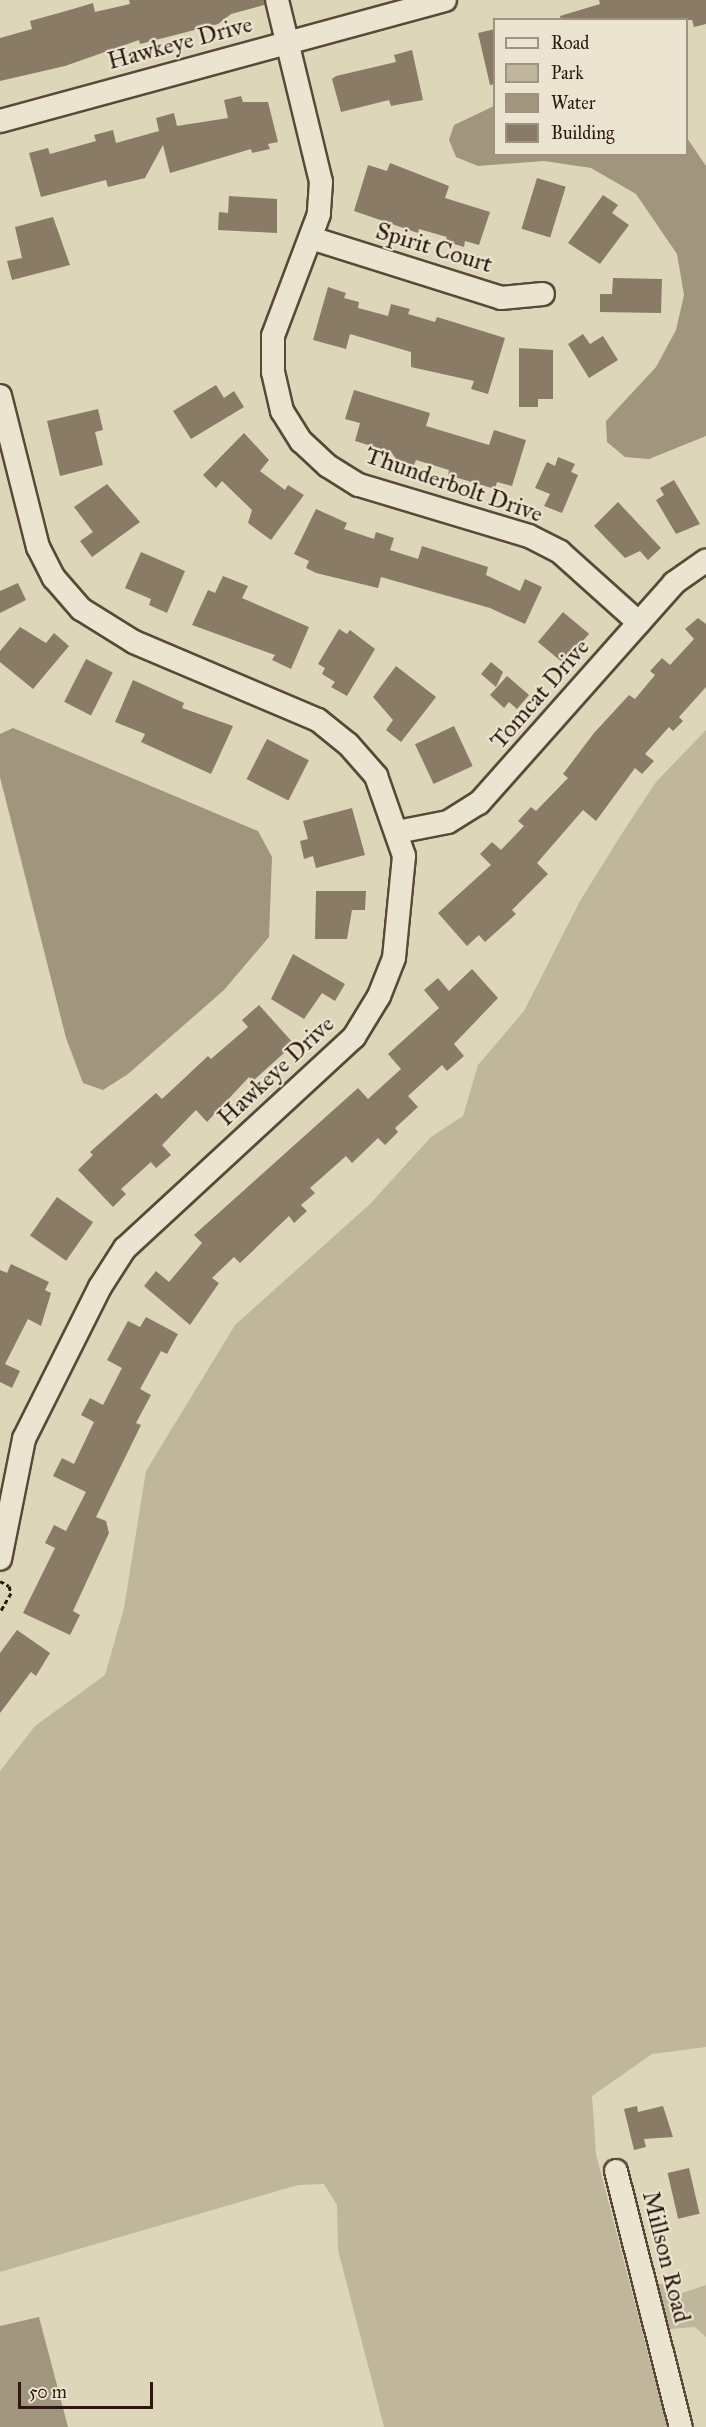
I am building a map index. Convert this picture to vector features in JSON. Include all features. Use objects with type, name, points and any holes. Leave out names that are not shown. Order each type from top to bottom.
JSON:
[{"type":"street","name":"Thunderbolt Drive","points":[[277,0],[321,182],[319,214],[273,336],[273,372],[282,411],[302,441],[328,466],[359,485],[529,536],[560,552],[639,622]]},
{"type":"street","name":"Hawkeye Drive","points":[[0,121],[445,0]]},
{"type":"street","name":"Spirit Court","points":[[311,238],[501,298],[543,294]]},
{"type":"street","name":"Hawkeye Drive","points":[[0,396],[38,547],[54,578],[81,609],[134,642],[318,720],[348,744],[376,776],[404,856],[394,958],[379,996],[354,1036],[125,1248],[100,1287],[24,1439],[0,1559]]},
{"type":"street","name":"Tomcat Drive","points":[[397,832],[448,822],[479,804],[674,584],[706,561]]},
{"type":"street","name":"Millson Road","points":[[616,2171],[681,2427]]},
{"type":"path","points":[[0,1581],[11,1593],[0,1612]]},
{"type":"green space","points":[[706,730],[706,2047],[652,2054],[592,2096],[596,2154],[667,2427],[384,2427],[338,2250],[337,2205],[324,2184],[298,2185],[0,2272],[0,1771],[35,1726],[105,1675],[124,1608],[146,1471],[235,1325],[370,1204],[431,1137],[463,1116],[478,1065],[524,1011],[580,901],[621,835],[656,782]]},
{"type":"green space","points":[[653,2284],[668,2284],[676,2295],[706,2285],[706,2337],[695,2327],[670,2329]]},
{"type":"water","points":[[493,106],[493,156],[688,156],[688,139],[706,166],[706,436],[649,459],[625,457],[607,442],[606,421],[656,367],[676,330],[684,295],[677,254],[636,194],[591,168],[544,161],[478,166],[456,157],[449,140],[454,125]]},
{"type":"water","points":[[13,728],[258,831],[272,857],[269,937],[224,990],[128,1074],[103,1090],[83,1083],[66,1038],[0,777],[0,734]]},
{"type":"water","points":[[39,2317],[68,2427],[0,2427],[0,2326]]},
{"type":"building","points":[[129,0],[264,0],[264,5],[231,14],[218,24],[140,44],[139,40],[65,66],[0,81],[0,38],[32,29],[30,21],[93,3],[95,12],[130,4]]},
{"type":"building","points":[[599,0],[706,0],[706,24],[694,27],[692,20],[688,18],[560,18],[560,16],[600,4]]},
{"type":"building","points":[[493,29],[493,84],[490,85],[478,33]]},
{"type":"building","points":[[412,50],[423,100],[391,106],[389,100],[341,112],[332,79],[336,76],[396,62],[394,55]]},
{"type":"building","points":[[241,96],[243,102],[268,102],[278,142],[268,144],[270,149],[252,153],[251,149],[170,173],[163,145],[145,178],[108,187],[106,180],[41,197],[29,153],[48,148],[50,154],[96,141],[94,135],[113,130],[116,143],[159,131],[156,118],[174,113],[177,126],[228,118],[224,100]]},
{"type":"building","points":[[390,163],[449,186],[445,198],[490,212],[479,245],[465,241],[464,247],[445,241],[447,237],[419,229],[418,233],[354,211],[368,165],[387,171]]},
{"type":"building","points":[[537,178],[566,187],[550,237],[522,229]]},
{"type":"building","points":[[603,195],[618,205],[612,213],[629,225],[600,264],[568,243]]},
{"type":"building","points":[[229,196],[277,199],[277,233],[218,230],[219,212],[228,213]]},
{"type":"building","points":[[53,217],[70,265],[12,280],[7,261],[22,258],[15,227]]},
{"type":"building","points":[[613,278],[662,279],[661,313],[600,312],[600,294],[612,294]]},
{"type":"building","points":[[328,287],[346,293],[344,298],[359,302],[358,308],[388,316],[391,304],[410,309],[408,314],[435,322],[437,317],[505,338],[488,394],[471,389],[474,381],[411,367],[411,352],[350,334],[346,349],[313,340]]},
{"type":"building","points":[[583,334],[590,344],[603,336],[618,360],[589,378],[568,344]]},
{"type":"building","points":[[519,348],[553,350],[553,399],[538,399],[538,407],[519,407]]},
{"type":"building","points":[[216,385],[224,398],[234,391],[244,407],[191,439],[173,411]]},
{"type":"building","points":[[354,390],[430,413],[426,426],[489,445],[494,430],[526,440],[512,486],[497,482],[495,489],[448,475],[449,470],[416,460],[414,465],[397,460],[391,452],[355,441],[360,423],[345,419]]},
{"type":"building","points":[[98,409],[103,430],[95,432],[103,465],[60,476],[47,421]]},
{"type":"building","points":[[244,433],[269,460],[260,471],[285,490],[288,485],[304,495],[271,540],[248,523],[252,510],[222,481],[216,488],[203,475]]},
{"type":"building","points":[[558,457],[575,464],[571,472],[578,475],[562,513],[544,506],[550,494],[535,488],[547,462],[555,466]]},
{"type":"building","points":[[674,480],[700,524],[676,534],[656,500],[664,495],[660,488]]},
{"type":"building","points":[[107,484],[140,522],[92,557],[80,541],[93,532],[74,507]]},
{"type":"building","points":[[618,502],[661,548],[648,560],[640,551],[625,558],[594,526]]},
{"type":"building","points":[[316,509],[347,523],[344,529],[374,539],[376,532],[394,538],[390,550],[418,559],[422,546],[488,567],[486,575],[520,591],[525,579],[542,587],[525,624],[490,608],[381,577],[378,588],[316,573],[306,568],[309,561],[294,554]]},
{"type":"building","points":[[141,552],[185,571],[167,613],[149,605],[151,599],[125,588]]},
{"type":"building","points":[[223,576],[248,586],[242,598],[309,627],[291,669],[272,660],[275,655],[192,625],[208,590],[215,593]]},
{"type":"building","points":[[18,583],[26,600],[0,613],[0,591]]},
{"type":"building","points":[[563,612],[589,634],[564,664],[538,642]]},
{"type":"building","points":[[698,618],[706,624],[706,687],[679,717],[683,721],[673,731],[669,727],[645,754],[654,761],[642,774],[635,768],[596,821],[583,810],[537,863],[548,874],[512,910],[516,914],[485,942],[479,935],[467,946],[438,913],[491,865],[480,854],[492,842],[501,850],[524,826],[518,821],[531,807],[536,811],[568,778],[563,774],[594,733],[629,695],[635,699],[655,675],[650,671],[662,658],[670,665],[694,639],[685,629]]},
{"type":"building","points":[[20,627],[46,643],[54,633],[69,646],[33,689],[0,662],[0,651]]},
{"type":"building","points":[[339,629],[347,634],[350,630],[375,649],[347,696],[331,687],[335,682],[322,674],[325,668],[318,664]]},
{"type":"building","points":[[86,659],[113,673],[91,715],[64,702]]},
{"type":"building","points":[[491,662],[503,672],[496,687],[481,674]]},
{"type":"building","points":[[396,666],[436,697],[401,742],[386,730],[393,720],[373,697]]},
{"type":"building","points":[[507,676],[529,695],[517,709],[509,702],[504,708],[490,695]]},
{"type":"building","points":[[133,680],[184,703],[182,708],[233,726],[211,774],[141,742],[145,734],[115,722]]},
{"type":"building","points":[[454,726],[473,766],[434,784],[415,744]]},
{"type":"building","points":[[267,739],[309,760],[288,800],[247,779]]},
{"type":"building","points":[[352,808],[365,855],[316,868],[313,856],[304,859],[300,841],[308,839],[303,821]]},
{"type":"building","points":[[316,891],[366,891],[365,910],[352,910],[347,939],[315,939]]},
{"type":"building","points":[[293,954],[345,984],[335,1001],[322,993],[304,1019],[271,999]]},
{"type":"building","points":[[472,969],[498,998],[454,1044],[464,1056],[447,1071],[442,1065],[408,1096],[418,1107],[395,1128],[398,1132],[385,1145],[378,1138],[352,1163],[346,1156],[310,1188],[315,1193],[301,1205],[307,1211],[294,1223],[289,1216],[240,1263],[234,1257],[212,1278],[219,1283],[190,1325],[144,1286],[156,1271],[169,1282],[202,1243],[194,1235],[358,1088],[368,1099],[401,1069],[388,1054],[439,1008],[424,990],[438,978],[449,991]]},
{"type":"building","points":[[259,1005],[294,1044],[253,1081],[249,1077],[207,1122],[196,1110],[162,1145],[171,1155],[156,1168],[151,1162],[121,1189],[126,1194],[113,1207],[78,1170],[93,1155],[90,1152],[156,1093],[162,1099],[208,1056],[211,1059],[248,1027],[242,1020]]},
{"type":"building","points":[[57,1197],[93,1222],[66,1261],[30,1236]]},
{"type":"building","points":[[11,1264],[49,1282],[45,1290],[51,1293],[41,1326],[28,1319],[5,1364],[20,1371],[12,1388],[0,1382],[0,1270],[7,1273]]},
{"type":"building","points":[[146,1317],[178,1334],[167,1354],[161,1351],[140,1389],[151,1395],[136,1423],[141,1425],[96,1517],[106,1521],[109,1533],[73,1611],[80,1615],[70,1635],[23,1613],[55,1548],[45,1543],[54,1525],[66,1531],[86,1492],[53,1476],[62,1458],[74,1464],[94,1422],[81,1415],[90,1398],[103,1405],[122,1368],[107,1360],[128,1321],[140,1327]]},
{"type":"building","points":[[17,1630],[50,1653],[36,1676],[31,1672],[0,1713],[0,1653]]},
{"type":"building","points":[[637,2106],[638,2112],[663,2106],[673,2137],[644,2139],[646,2147],[634,2150],[624,2109]]},
{"type":"building","points":[[689,2168],[700,2214],[678,2219],[668,2173]]}]
